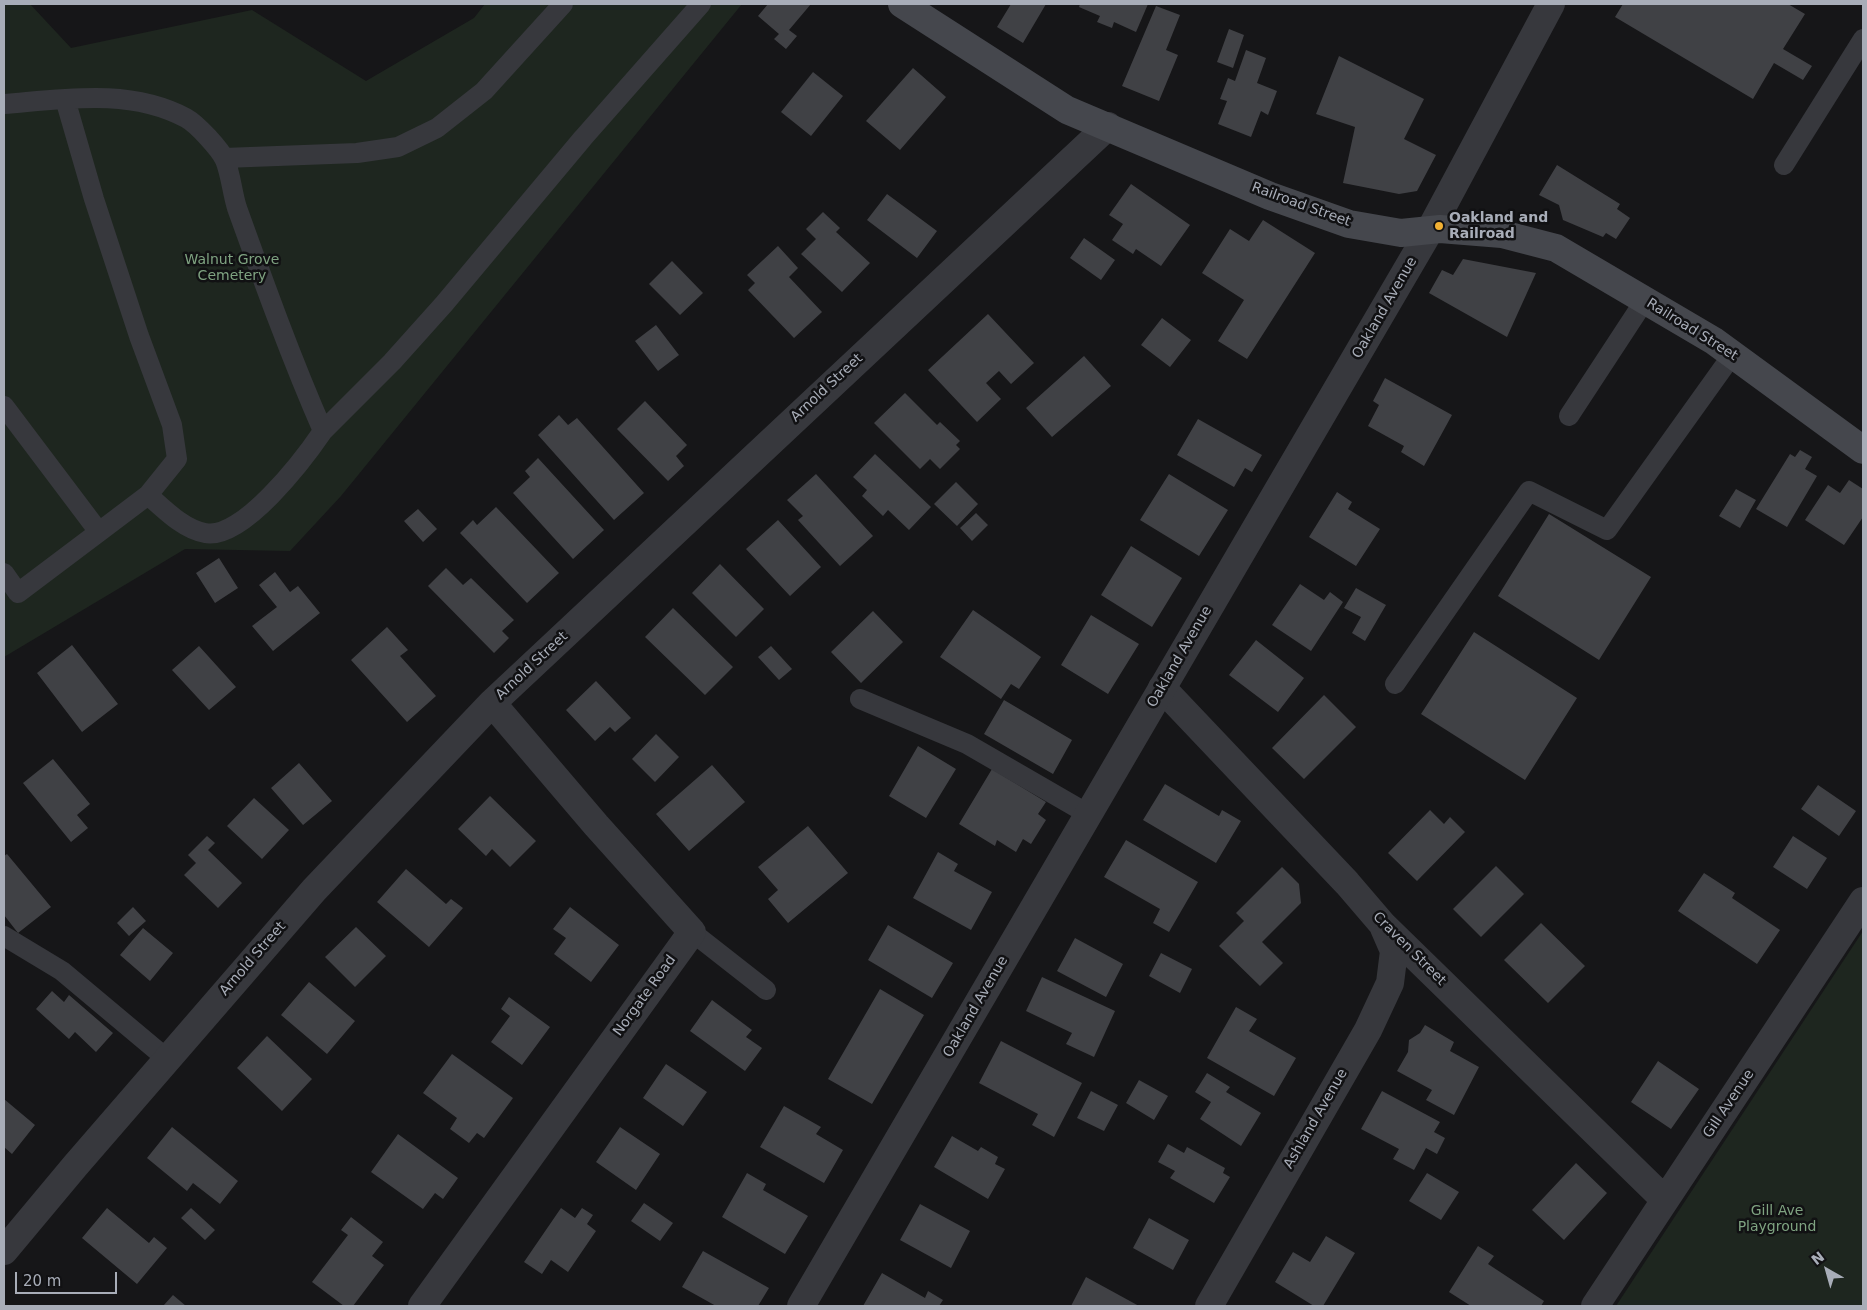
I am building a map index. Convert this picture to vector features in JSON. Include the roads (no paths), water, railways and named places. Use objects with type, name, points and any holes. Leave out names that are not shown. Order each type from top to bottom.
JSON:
[{"type":"main road","name":"Railroad Street","points":[[902,4],[1068,110],[1270,196],[1349,224],[1401,233],[1430,230],[1502,234],[1556,248],[1733,354],[1863,450]]},
{"type":"street","name":"Oakland Avenue","points":[[801,1306],[1430,230],[1551,4]]},
{"type":"street","name":"Arnold Street","points":[[4,1251],[314,890],[492,703],[1108,126]]},
{"type":"street","name":"Craven Street","points":[[1162,688],[1347,883],[1383,925],[1665,1200]]},
{"type":"street","points":[[492,703],[596,825],[692,932]]},
{"type":"street","name":"Gill Avenue","points":[[1594,1306],[1863,901]]},
{"type":"street","name":"Ashland Avenue","points":[[1209,1306],[1368,1030],[1390,983],[1394,951],[1383,925]]},
{"type":"street","name":"Norgate Road","points":[[422,1306],[692,932]]},
{"type":"lane","points":[[224,158],[357,153],[398,147],[437,128],[484,91],[563,4]]},
{"type":"lane","points":[[148,495],[179,522],[206,534],[229,530],[255,510],[305,458],[323,431],[392,362],[444,304],[583,138],[701,4]]},
{"type":"lane","points":[[1784,165],[1863,38]]},
{"type":"lane","points":[[4,104],[65,99],[118,98],[162,108],[188,119],[202,132],[224,158],[236,204],[291,358],[323,431]]},
{"type":"lane","points":[[4,573],[11,599],[148,495],[177,459],[172,425],[139,336],[94,199],[65,99]]},
{"type":"lane","points":[[1569,416],[1645,300]]},
{"type":"lane","points":[[1395,684],[1529,492],[1607,530],[1733,354]]},
{"type":"lane","points":[[4,406],[99,532]]},
{"type":"lane","points":[[860,699],[967,744],[1088,814]]},
{"type":"lane","points":[[692,932],[766,990]]},
{"type":"lane","points":[[4,936],[62,971],[167,1059]]},
{"type":"place","name":"Oakland and Railroad","points":[[1439,226]]},
{"type":"park label","name":"Walnut Grove Cemetery","points":[[232,268]]},
{"type":"park label","name":"Gill Ave Playground","points":[[1777,1220]]}]
